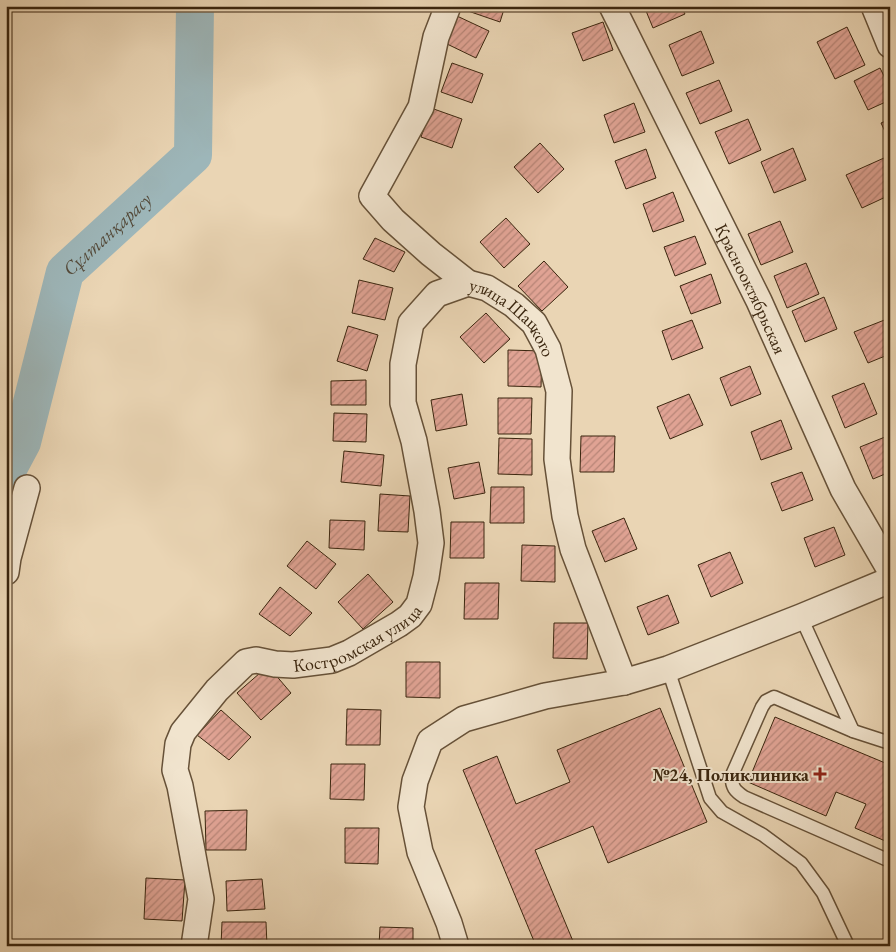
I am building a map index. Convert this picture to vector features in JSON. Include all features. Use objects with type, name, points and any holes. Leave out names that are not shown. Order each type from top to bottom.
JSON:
[{"type":"street","name":"улица Шацкого","points":[[448,6],[436,36],[421,107],[372,196],[394,220],[431,254],[468,283],[487,288],[514,305],[534,323],[548,349],[559,392],[557,459],[565,516],[573,549],[624,682]]},
{"type":"street","name":"Краснооктябрьская","points":[[612,6],[754,292],[843,489],[890,570]]},
{"type":"street","points":[[874,6],[890,45]]},
{"type":"street","name":"Костромская улица","points":[[194,946],[201,899],[180,786],[175,770],[178,744],[183,732],[217,690],[246,662],[256,660],[293,665],[332,660],[349,653],[399,624],[410,616],[418,604],[426,577],[431,543],[416,450],[404,403],[403,364],[412,324],[436,294],[468,283]]},
{"type":"street","points":[[6,572],[27,488]]},
{"type":"street","points":[[456,946],[420,852],[411,806],[415,781],[430,741],[464,719],[545,696],[624,682],[668,669],[890,580]]},
{"type":"lane","points":[[801,617],[853,731]]},
{"type":"lane","points":[[668,669],[710,798],[722,812],[764,835],[801,863],[823,893],[848,946]]},
{"type":"lane","points":[[890,743],[853,731],[774,697],[766,701],[762,707],[732,775],[735,791],[744,797],[890,862]]},
{"type":"building","points":[[470,6],[505,6],[500,22],[468,11]]},
{"type":"building","points":[[644,6],[681,6],[685,14],[653,28]]},
{"type":"building","points":[[457,16],[489,31],[476,58],[445,43]]},
{"type":"building","points":[[603,22],[613,50],[583,61],[572,33]]},
{"type":"building","points":[[847,27],[865,65],[835,79],[817,42]]},
{"type":"building","points":[[701,31],[714,63],[682,76],[669,45]]},
{"type":"building","points":[[452,63],[483,74],[472,103],[441,92]]},
{"type":"building","points":[[880,68],[890,88],[890,100],[868,110],[854,81]]},
{"type":"building","points":[[719,80],[732,111],[700,124],[686,93]]},
{"type":"building","points":[[634,103],[645,132],[614,143],[604,115]]},
{"type":"building","points":[[431,108],[462,119],[452,148],[421,137]]},
{"type":"building","points":[[748,119],[761,150],[729,164],[715,132]]},
{"type":"building","points":[[890,119],[890,142],[881,123]]},
{"type":"building","points":[[540,143],[564,169],[538,193],[514,167]]},
{"type":"building","points":[[793,148],[806,180],[774,193],[761,162]]},
{"type":"building","points":[[646,149],[656,178],[626,189],[615,161]]},
{"type":"building","points":[[884,158],[890,170],[890,195],[862,208],[846,175]]},
{"type":"building","points":[[673,192],[684,221],[653,232],[643,204]]},
{"type":"building","points":[[506,218],[530,244],[504,268],[480,242]]},
{"type":"building","points":[[780,221],[793,252],[761,265],[748,234]]},
{"type":"building","points":[[695,236],[706,264],[675,276],[664,247]]},
{"type":"building","points":[[375,238],[405,252],[394,272],[363,259]]},
{"type":"building","points":[[544,261],[568,287],[542,311],[518,286]]},
{"type":"building","points":[[806,263],[819,294],[787,308],[774,276]]},
{"type":"building","points":[[711,274],[721,303],[691,314],[680,286]]},
{"type":"building","points":[[359,280],[393,288],[385,320],[352,313]]},
{"type":"building","points":[[824,297],[837,329],[805,342],[792,311]]},
{"type":"building","points":[[486,313],[510,339],[484,363],[460,337]]},
{"type":"building","points":[[887,319],[890,326],[890,354],[868,363],[854,332]]},
{"type":"building","points":[[692,320],[703,348],[672,360],[662,331]]},
{"type":"building","points":[[348,326],[378,335],[367,371],[337,361]]},
{"type":"building","points":[[508,350],[542,351],[541,387],[508,386]]},
{"type":"building","points":[[750,366],[761,394],[731,406],[720,378]]},
{"type":"building","points":[[366,380],[366,405],[331,405],[331,381]]},
{"type":"building","points":[[864,383],[877,414],[845,428],[832,396]]},
{"type":"building","points":[[462,394],[467,425],[436,431],[431,400]]},
{"type":"building","points":[[689,394],[703,425],[670,439],[657,407]]},
{"type":"building","points":[[498,398],[532,398],[531,434],[498,434]]},
{"type":"building","points":[[334,413],[367,414],[366,442],[333,441]]},
{"type":"building","points":[[781,420],[792,449],[761,460],[751,432]]},
{"type":"building","points":[[890,435],[890,472],[873,479],[860,447]]},
{"type":"building","points":[[581,436],[615,436],[614,472],[580,472]]},
{"type":"building","points":[[499,438],[532,439],[532,475],[498,474]]},
{"type":"building","points":[[344,451],[384,455],[381,486],[341,482]]},
{"type":"building","points":[[479,462],[485,493],[454,499],[448,468]]},
{"type":"building","points":[[802,472],[813,500],[782,511],[771,483]]},
{"type":"building","points":[[491,487],[524,487],[524,523],[490,523]]},
{"type":"building","points":[[380,494],[410,496],[408,532],[378,531]]},
{"type":"building","points":[[624,518],[637,549],[605,562],[592,531]]},
{"type":"building","points":[[330,520],[365,521],[364,550],[329,548]]},
{"type":"building","points":[[451,522],[484,522],[484,558],[450,558]]},
{"type":"building","points":[[834,527],[845,555],[815,567],[804,538]]},
{"type":"building","points":[[307,541],[336,564],[316,589],[287,566]]},
{"type":"building","points":[[522,545],[555,546],[555,582],[521,581]]},
{"type":"building","points":[[730,552],[743,583],[711,597],[698,565]]},
{"type":"building","points":[[368,574],[393,602],[363,629],[338,602]]},
{"type":"building","points":[[465,583],[499,583],[498,619],[464,619]]},
{"type":"building","points":[[280,587],[312,613],[290,636],[259,614]]},
{"type":"building","points":[[668,595],[679,623],[648,635],[637,607]]},
{"type":"building","points":[[554,623],[588,623],[587,659],[553,658]]},
{"type":"building","points":[[406,662],[440,662],[440,698],[406,697]]},
{"type":"building","points":[[268,666],[291,693],[261,720],[237,693]]},
{"type":"building","points":[[660,708],[707,822],[608,863],[593,826],[535,850],[575,946],[536,946],[463,770],[497,756],[516,804],[570,782],[557,750]]},
{"type":"building","points":[[347,709],[381,710],[380,745],[346,745]]},
{"type":"building","points":[[221,710],[251,737],[229,760],[197,735]]},
{"type":"building","name":"№24, Поликлиника","points":[[775,717],[890,765],[890,843],[855,828],[866,804],[836,792],[826,816],[748,782]]},
{"type":"building","points":[[331,764],[365,764],[364,800],[330,799]]},
{"type":"building","points":[[247,810],[246,850],[206,850],[205,811]]},
{"type":"building","points":[[345,828],[379,828],[378,864],[345,863]]},
{"type":"building","points":[[146,878],[185,880],[182,921],[144,919]]},
{"type":"building","points":[[262,879],[265,909],[227,911],[226,881]]},
{"type":"building","points":[[222,922],[266,922],[267,946],[221,946]]},
{"type":"building","points":[[380,927],[413,928],[413,946],[379,946]]},
{"type":"waterway","name":"Сұлтанқарасу","points":[[6,472],[22,442],[65,272],[193,155],[195,6]]},
{"type":"place","name":"№24, Поликлиника","points":[[820,774]]}]
